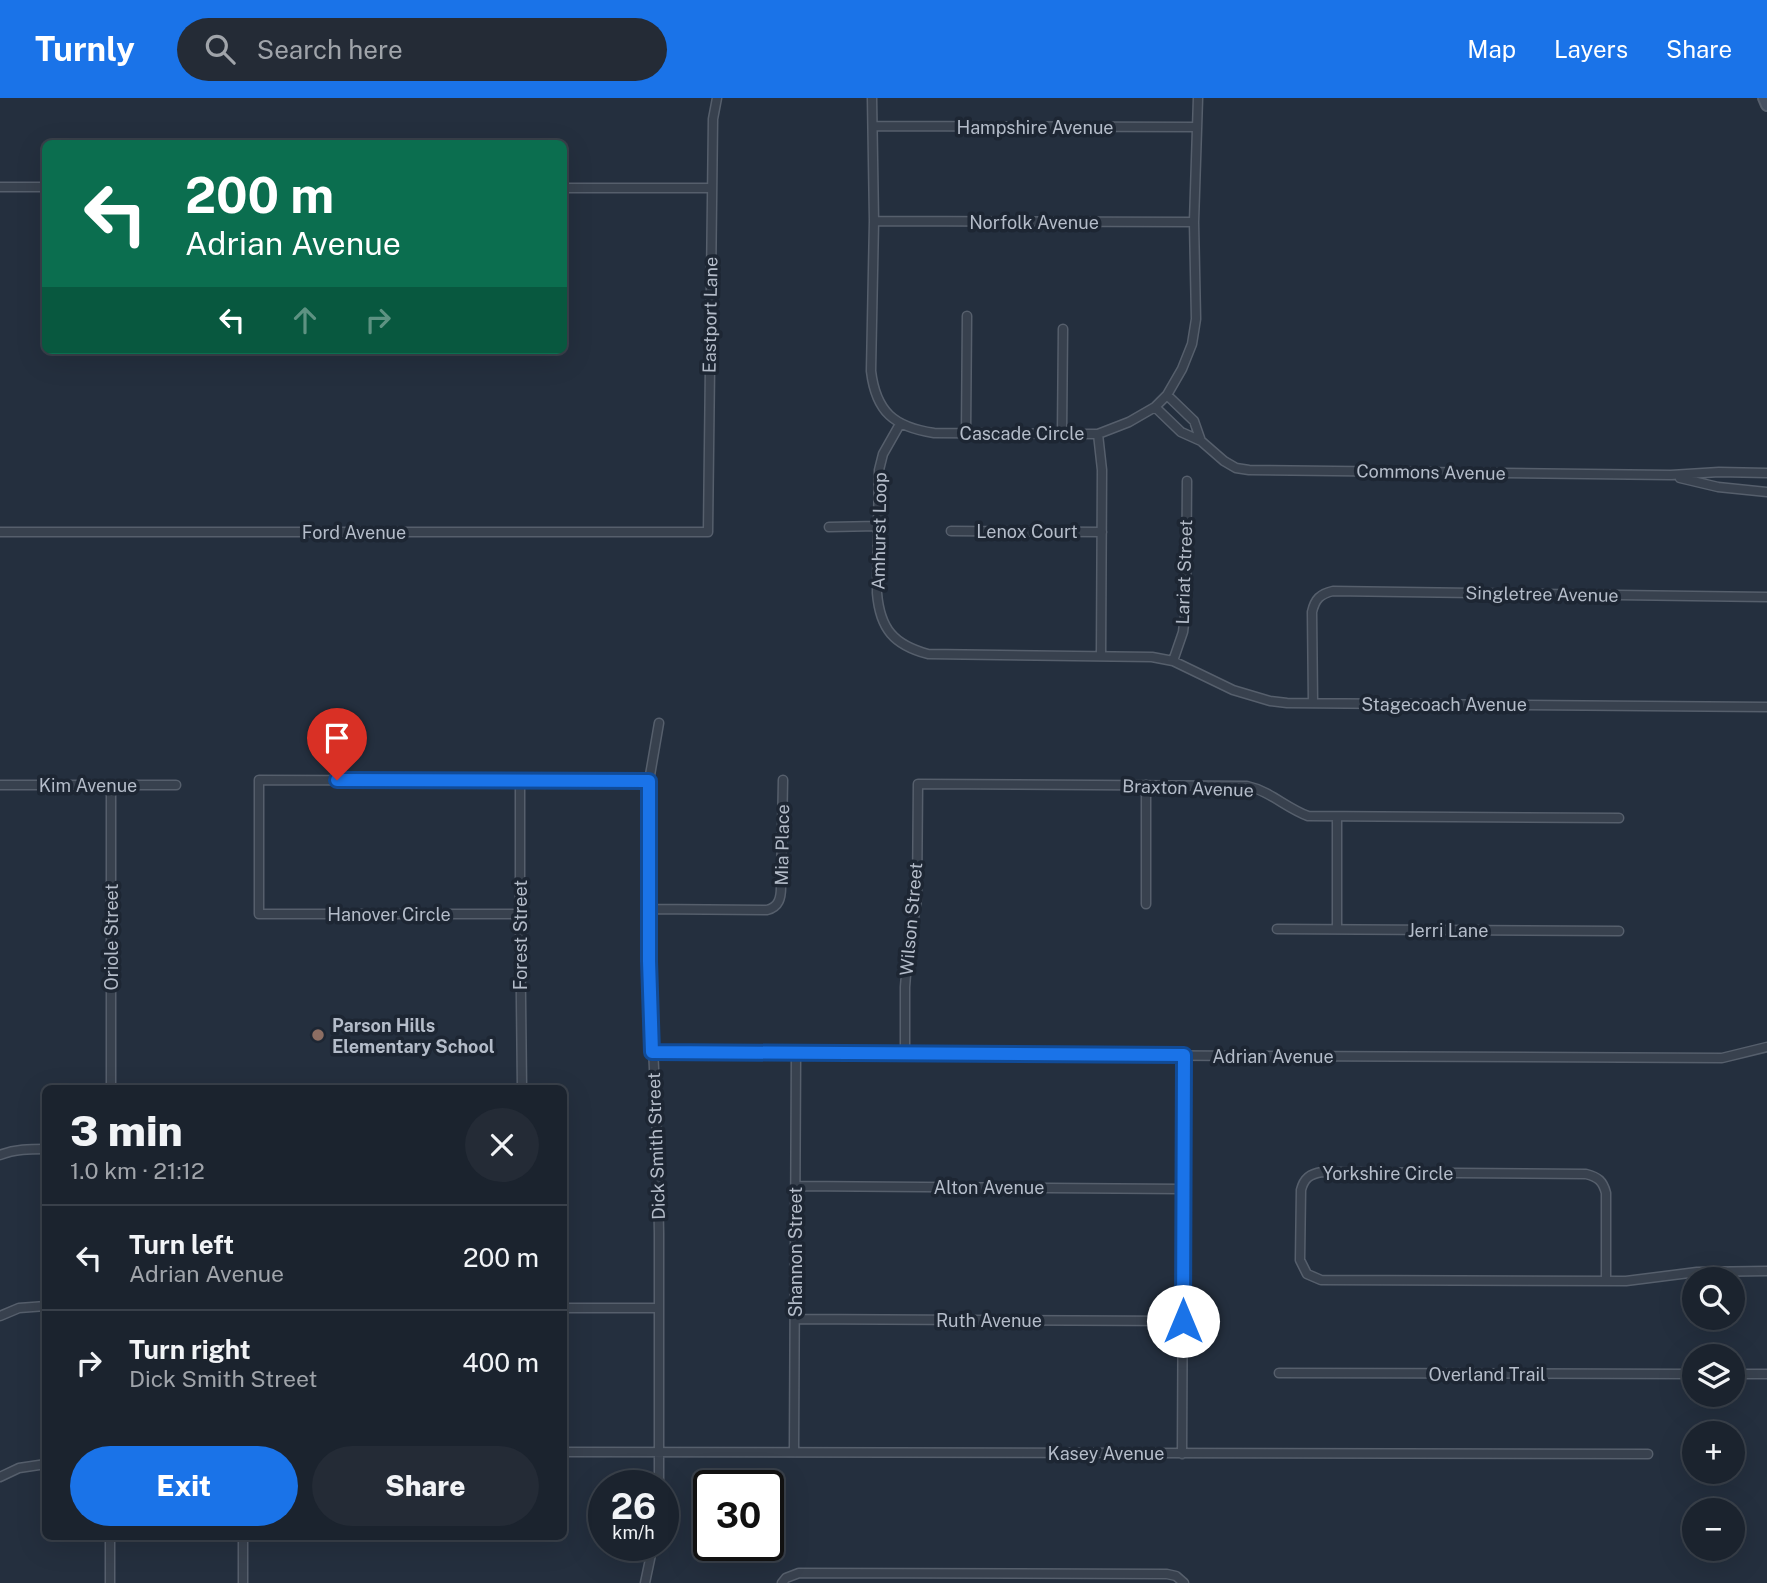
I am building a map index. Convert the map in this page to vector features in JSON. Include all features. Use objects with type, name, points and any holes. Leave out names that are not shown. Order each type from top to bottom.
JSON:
[{"type":"main road","points":[[1765,98],[1767,105]]},
{"type":"street","name":"Eastport Lane","points":[[708,532],[713,119],[717,98]]},
{"type":"street","points":[[872,98],[874,221],[871,370],[873,387],[882,407],[900,424]]},
{"type":"street","name":"Cascade Circle","points":[[900,424],[926,432],[1098,434],[1155,408],[1167,395],[1192,344],[1196,319],[1194,222],[1198,98]]},
{"type":"street","name":"Hampshire Avenue","points":[[873,126],[1197,127]]},
{"type":"street","points":[[0,187],[42,187]]},
{"type":"street","points":[[567,188],[712,188]]},
{"type":"street","name":"Norfolk Avenue","points":[[874,221],[1194,222]]},
{"type":"street","points":[[966,433],[967,316]]},
{"type":"street","points":[[1062,434],[1063,329]]},
{"type":"street","name":"Commons Avenue","points":[[1167,395],[1194,421],[1201,441]]},
{"type":"street","name":"Commons Avenue","points":[[1155,408],[1181,432],[1201,441],[1224,461],[1236,468],[1249,470],[1671,475],[1767,473]]},
{"type":"street","name":"Amhurst Loop","points":[[900,424],[883,454],[879,470],[878,608],[891,635],[902,644],[928,654],[1130,656]]},
{"type":"street","points":[[1098,434],[1102,470],[1101,656]]},
{"type":"street","name":"Commons Avenue","points":[[1671,475],[1718,487],[1767,492]]},
{"type":"street","name":"Lariat Street","points":[[1173,662],[1185,620],[1187,481]]},
{"type":"street","points":[[828,527],[878,526]]},
{"type":"street","name":"Ford Avenue","points":[[0,531],[708,532]]},
{"type":"street","name":"Lenox Court","points":[[951,531],[1102,532]]},
{"type":"street","name":"Singletree Avenue","points":[[1313,703],[1312,612],[1318,597],[1333,591],[1767,597]]},
{"type":"street","name":"Stagecoach Avenue","points":[[1130,656],[1173,662],[1233,690],[1253,697],[1287,703],[1767,707]]},
{"type":"street","name":"Dick Smith Street","points":[[659,723],[649,781],[649,961],[659,1220],[659,1470]]},
{"type":"street","name":"Hanover Circle","points":[[520,781],[259,780],[259,914],[520,914]]},
{"type":"street","name":"Mia Place","points":[[649,909],[767,910],[776,906],[781,887],[783,780]]},
{"type":"street","points":[[520,781],[649,781]]},
{"type":"street","name":"Forest Street","points":[[520,781],[522,1085]]},
{"type":"street","name":"Braxton Avenue","points":[[918,784],[1247,786],[1260,789],[1308,817],[1619,818]]},
{"type":"street","name":"Wilson Street","points":[[905,1053],[907,962],[917,899],[918,784]]},
{"type":"street","name":"Kim Avenue","points":[[0,785],[176,785]]},
{"type":"street","name":"Oriole Street","points":[[110,785],[111,1085]]},
{"type":"street","points":[[1146,785],[1146,904]]},
{"type":"street","points":[[1337,929],[1338,817]]},
{"type":"street","name":"Jerri Lane","points":[[1277,929],[1619,931]]},
{"type":"street","name":"Adrian Avenue","points":[[652,1052],[1722,1058],[1767,1047]]},
{"type":"street","name":"Shannon Street","points":[[794,1452],[796,1053]]},
{"type":"street","points":[[1182,1454],[1184,1055]]},
{"type":"street","points":[[0,1155],[22,1149],[42,1149]]},
{"type":"street","name":"Yorkshire Circle","points":[[1606,1281],[1606,1194],[1600,1179],[1593,1176],[1322,1172],[1307,1177],[1303,1182],[1300,1261],[1307,1274],[1321,1280],[1606,1281],[1643,1280],[1698,1272],[1767,1271]]},
{"type":"street","name":"Alton Avenue","points":[[795,1186],[1183,1188]]},
{"type":"street","points":[[0,1316],[19,1308],[42,1306]]},
{"type":"street","points":[[567,1308],[658,1308]]},
{"type":"street","name":"Ruth Avenue","points":[[795,1319],[1183,1321]]},
{"type":"street","name":"Overland Trail","points":[[1279,1373],[1682,1374]]},
{"type":"street","points":[[1745,1374],[1767,1374]]},
{"type":"street","name":"Kasey Avenue","points":[[567,1452],[1648,1454]]},
{"type":"street","points":[[0,1478],[19,1468],[42,1465]]},
{"type":"street","points":[[110,1540],[110,1583]]},
{"type":"street","points":[[243,1540],[243,1583]]},
{"type":"street","points":[[645,1583],[650,1561]]},
{"type":"street","points":[[784,1581],[799,1573],[1167,1574],[1176,1576],[1183,1582]]},
{"type":"place","name":"Parson Hills Elementary School","points":[[318,1035]]},
{"type":"route","points":[[337,780],[649,781],[652,1052],[1184,1055],[1183,1321]]}]
